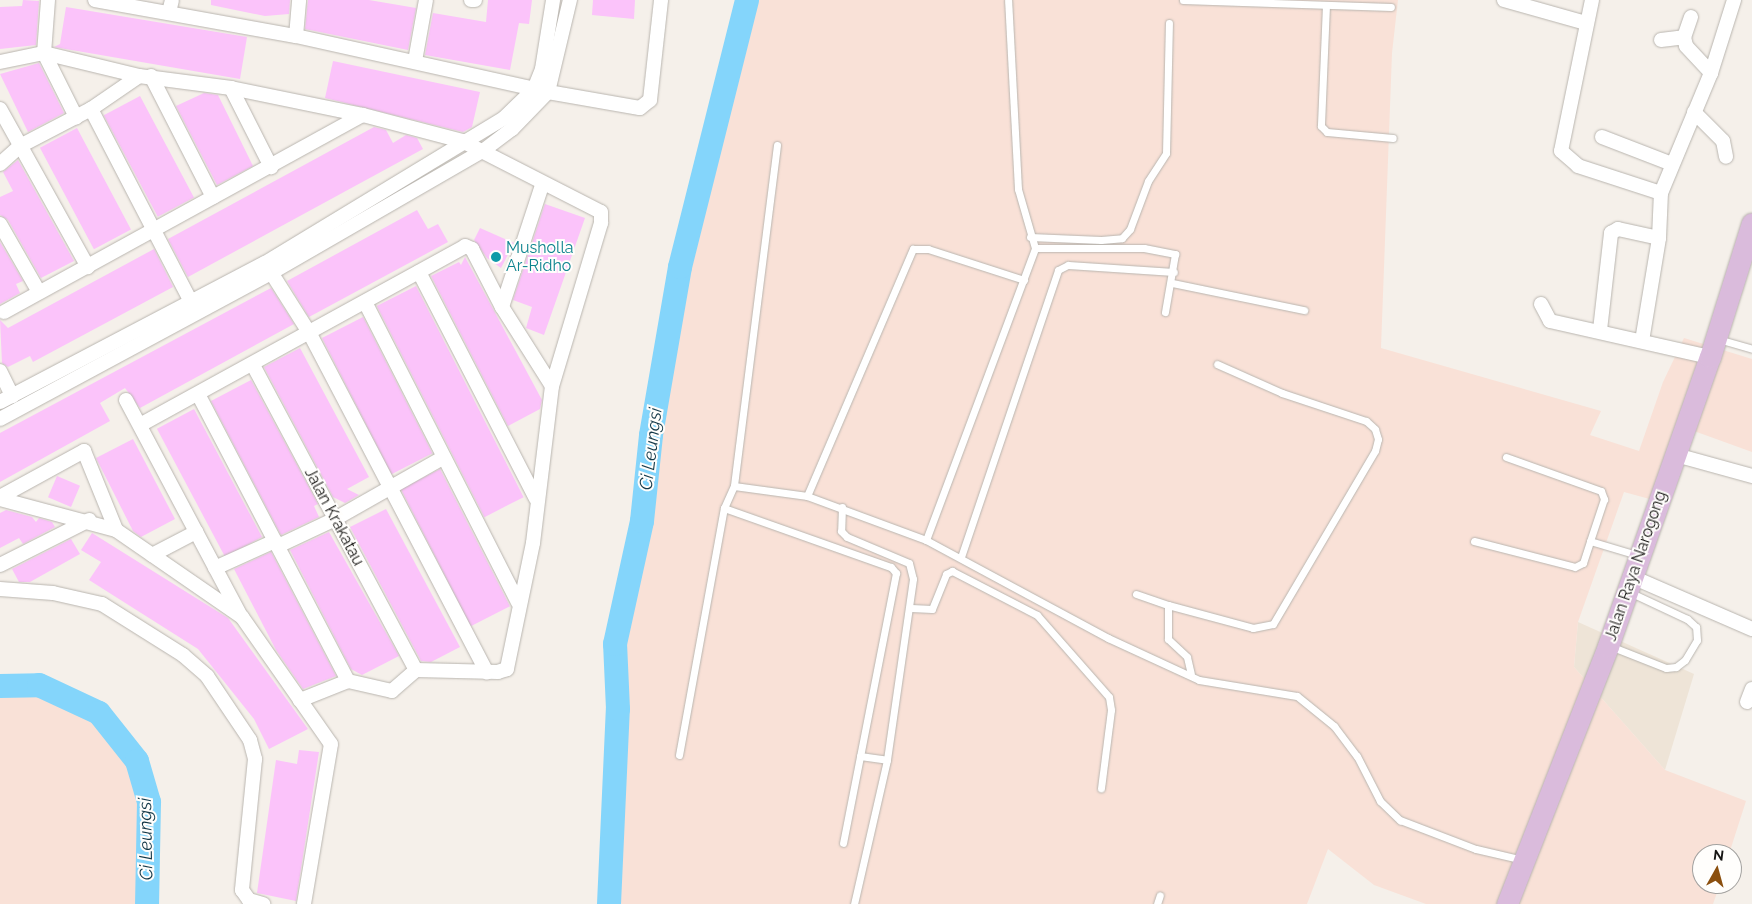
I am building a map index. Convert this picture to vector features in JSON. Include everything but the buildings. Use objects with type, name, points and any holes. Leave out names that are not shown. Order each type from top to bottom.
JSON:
[{"type":"main road","name":"Jalan Raya Narogong","points":[[1507,904],[1608,646],[1638,555],[1676,455],[1713,348],[1752,223]]},
{"type":"street","points":[[48,0],[44,53],[76,117]]},
{"type":"street","points":[[95,0],[171,6],[541,91],[640,108],[648,104],[661,0]]},
{"type":"street","points":[[296,36],[299,0]]},
{"type":"street","points":[[415,61],[426,0]]},
{"type":"street","points":[[470,0],[475,0]]},
{"type":"street","points":[[268,268],[462,141],[504,118],[541,91],[553,0]]},
{"type":"street","points":[[0,419],[194,308],[484,150],[512,129],[541,91],[570,0]]},
{"type":"street","points":[[1504,0],[1586,23]]},
{"type":"street","points":[[1592,0],[1561,150],[1578,166],[1661,193]]},
{"type":"street","points":[[1642,341],[1659,238],[1661,193],[1710,72],[1734,0]]},
{"type":"street","points":[[1691,17],[1684,37],[1690,52],[1710,72]]},
{"type":"street","points":[[1661,40],[1684,37]]},
{"type":"street","points":[[0,62],[44,53],[145,76],[231,88],[363,115],[462,141],[484,150],[542,185],[597,208],[601,217],[552,386],[536,499],[533,543],[518,602],[510,663],[502,671],[416,670],[392,691],[348,681],[300,700]]},
{"type":"street","points":[[0,164],[20,146],[91,109],[145,76]]},
{"type":"street","points":[[145,76],[213,197]]},
{"type":"street","points":[[231,88],[271,168]]},
{"type":"street","points":[[0,109],[88,267]]},
{"type":"street","points":[[91,109],[194,308]]},
{"type":"street","points":[[1694,112],[1725,144],[1726,157]]},
{"type":"street","points":[[4,312],[213,197],[271,168],[363,115]]},
{"type":"street","points":[[1602,138],[1672,164]]},
{"type":"street","points":[[502,307],[542,185]]},
{"type":"street","points":[[0,224],[39,292]]},
{"type":"street","points":[[1600,330],[1611,233],[1618,229],[1659,238]]},
{"type":"street","points":[[140,425],[310,334],[465,246],[472,249],[502,307],[552,386]]},
{"type":"street","points":[[268,268],[310,334],[487,672]]},
{"type":"street","points":[[419,272],[536,499]]},
{"type":"street","points":[[365,302],[518,602]]},
{"type":"street","points":[[1541,304],[1550,321],[1600,330],[1642,341],[1713,348]]},
{"type":"street","points":[[0,372],[6,399],[194,308]]},
{"type":"street","name":"Jalan Krakatau","points":[[253,365],[416,670]]},
{"type":"street","points":[[198,394],[348,681]]},
{"type":"street","points":[[126,400],[242,617],[331,744],[304,904]]},
{"type":"street","points":[[0,498],[84,451],[116,530]]},
{"type":"street","points":[[1676,455],[1752,476]]},
{"type":"street","points":[[215,568],[335,519],[444,457]]},
{"type":"street","points":[[0,498],[89,520],[116,530],[242,617]]},
{"type":"street","points":[[0,565],[89,520]]},
{"type":"street","points":[[152,555],[196,532]]},
{"type":"street","points":[[1628,584],[1752,629]]},
{"type":"street","points":[[0,589],[53,593],[102,604],[183,655],[207,676],[250,740],[255,759],[242,890],[249,900],[263,904]]},
{"type":"lane","points":[[926,540],[1036,248],[1030,237],[1018,189],[1008,0]]},
{"type":"lane","points":[[1183,0],[1391,7]]},
{"type":"lane","points":[[1326,5],[1321,126],[1327,132],[1392,138]]},
{"type":"lane","points":[[1030,237],[1101,240],[1122,238],[1130,229],[1148,182],[1166,153],[1169,23]]},
{"type":"lane","points":[[679,755],[724,508],[734,486],[777,145]]},
{"type":"lane","points":[[1036,248],[1144,248],[1175,254],[1174,272],[1165,312]]},
{"type":"lane","points":[[807,496],[913,249],[928,249],[1024,280]]},
{"type":"lane","points":[[962,558],[1058,270],[1068,265],[1174,272]]},
{"type":"lane","points":[[1172,283],[1304,310]]},
{"type":"lane","points":[[1713,348],[1752,349]]},
{"type":"lane","points":[[1136,594],[1168,605],[1253,628],[1273,624],[1375,452],[1378,439],[1375,429],[1366,421],[1282,393],[1217,364]]},
{"type":"lane","points":[[1474,541],[1575,566],[1583,563],[1604,499],[1602,491],[1506,457]]},
{"type":"lane","points":[[734,486],[807,496],[842,507],[926,540],[1108,638],[1191,674],[1217,684],[1297,696],[1334,726],[1357,756],[1380,800],[1400,820],[1476,848],[1523,860]]},
{"type":"lane","points":[[842,507],[841,531],[847,537],[909,563],[914,579],[887,760],[854,904]]},
{"type":"lane","points":[[724,508],[892,567],[896,573],[843,843]]},
{"type":"lane","points":[[1590,541],[1638,555]]},
{"type":"lane","points":[[911,608],[932,609],[946,574],[952,571],[1037,616],[1109,697],[1111,710],[1101,788]]},
{"type":"lane","points":[[1608,646],[1666,668],[1676,667],[1685,660],[1697,640],[1696,627],[1687,619],[1628,584]]},
{"type":"lane","points":[[1168,605],[1168,639],[1187,657],[1191,674]]},
{"type":"lane","points":[[860,756],[887,760]]},
{"type":"lane","points":[[1157,904],[1160,895]]},
{"type":"shaded area","points":[[747,0],[1398,0],[1392,53],[1381,348],[1601,411],[1590,435],[1639,451],[1663,382],[1684,338],[1752,359],[1752,452],[1694,431],[1657,501],[1624,492],[1578,622],[1574,667],[1665,770],[1746,801],[1732,844],[1692,844],[1692,894],[1716,894],[1713,904],[1426,904],[1374,885],[1328,849],[1307,904],[609,904],[615,644],[642,521],[669,331]]},
{"type":"shaded area","points":[[1578,622],[1694,674],[1665,770],[1574,667]]},
{"type":"shaded area","points":[[39,685],[99,713],[137,761],[149,802],[147,904],[0,904],[0,688]]},
{"type":"waterway","name":"Ci Leungsi","points":[[609,904],[618,709],[615,644],[642,521],[651,435],[680,267],[747,0]]},
{"type":"waterway","name":"Ci Leungsi","points":[[0,686],[39,685],[99,713],[137,761],[149,802],[147,904]]},
{"type":"place","name":"Musholla Ar-Ridho","points":[[496,257]]}]
